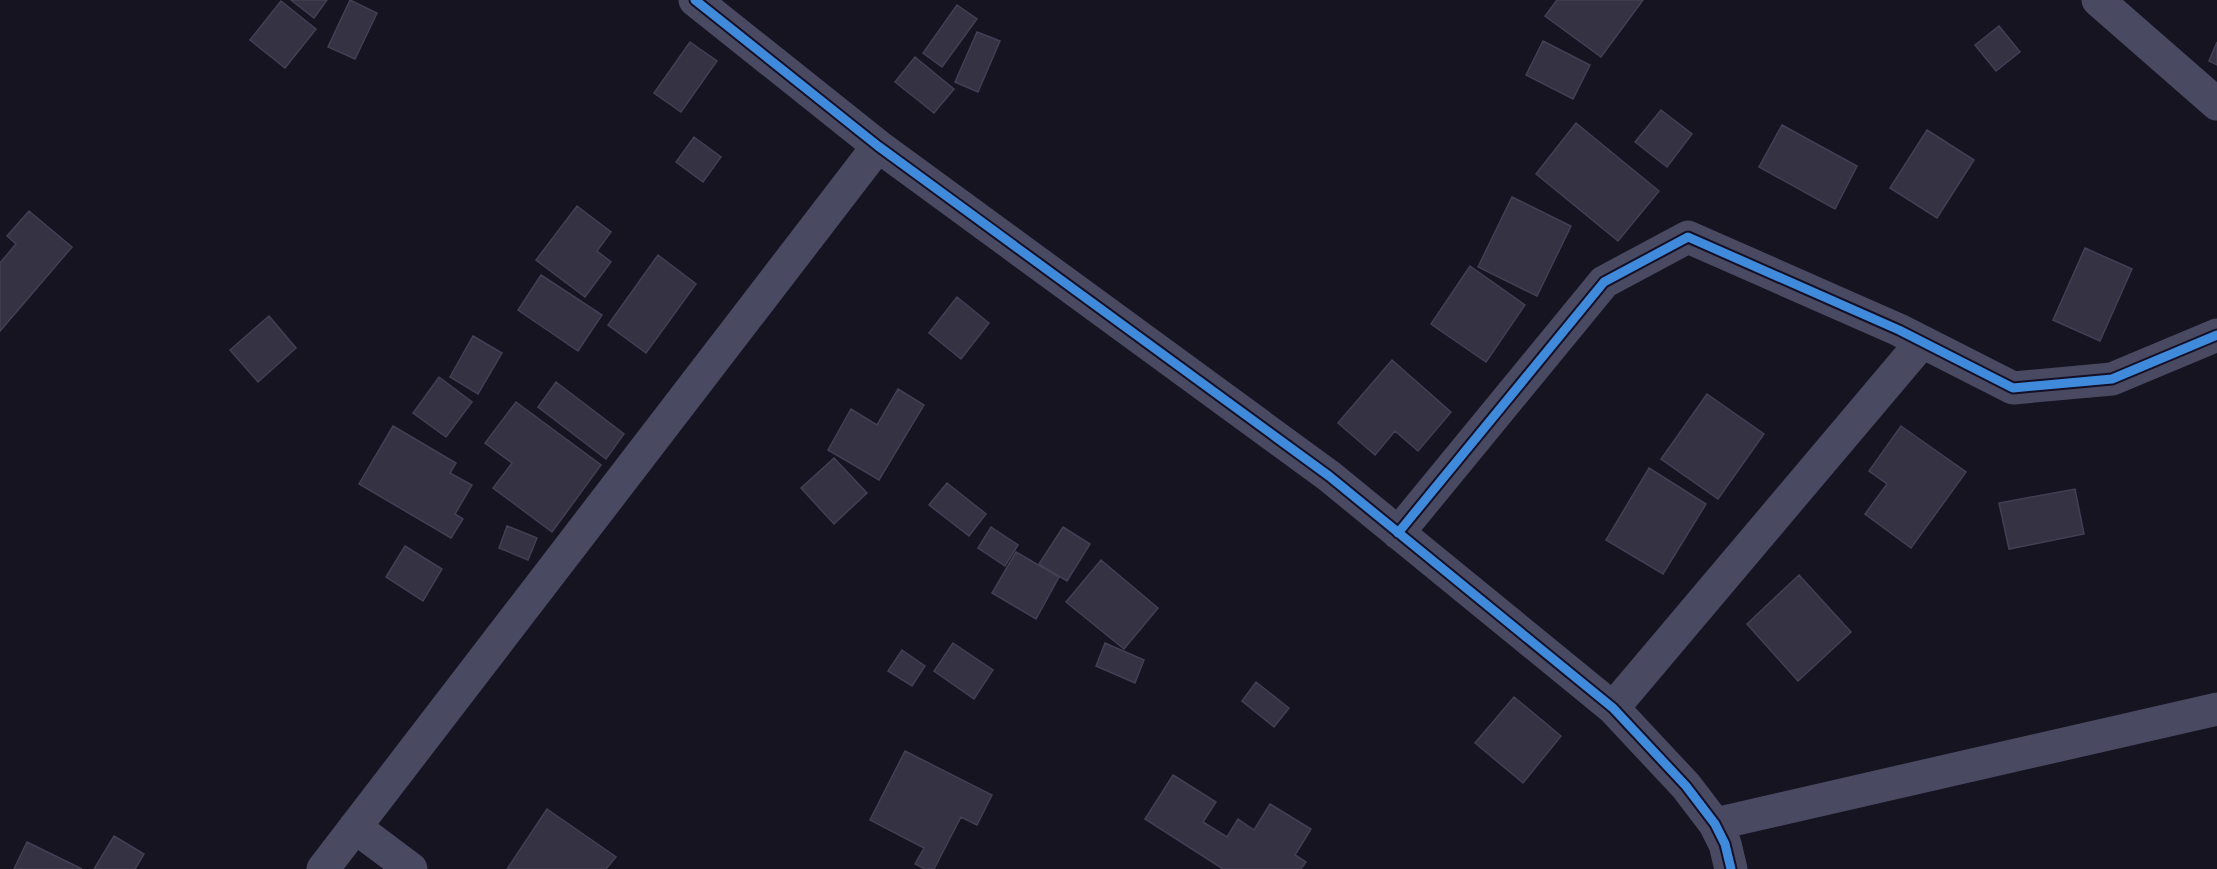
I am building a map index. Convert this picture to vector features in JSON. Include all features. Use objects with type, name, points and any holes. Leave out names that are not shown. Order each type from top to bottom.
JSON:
[{"type":"street","points":[[695,0],[878,146],[1329,476],[1613,708],[1686,786],[1715,824],[1725,844],[1729,867]]},
{"type":"street","points":[[2098,0],[2217,104]]},
{"type":"street","points":[[323,869],[878,146]]},
{"type":"street","points":[[1398,533],[1604,282],[1688,237],[1922,342],[2013,388],[2112,379],[2217,335]]},
{"type":"street","points":[[1613,708],[1922,342]]},
{"type":"street","points":[[1715,824],[2217,709]]},
{"type":"street","points":[[355,827],[411,869]]},
{"type":"building","points":[[291,0],[327,0],[314,18]]},
{"type":"building","points":[[350,0],[377,13],[355,59],[328,47]]},
{"type":"building","points":[[1557,0],[1643,0],[1601,57],[1545,16]]},
{"type":"building","points":[[281,1],[316,29],[285,68],[250,40]]},
{"type":"building","points":[[957,5],[977,19],[942,67],[923,53]]},
{"type":"building","points":[[1999,26],[2020,52],[1996,71],[1975,45]]},
{"type":"building","points":[[977,32],[1000,41],[978,92],[955,82]]},
{"type":"building","points":[[1543,41],[1590,65],[1573,99],[1526,75]]},
{"type":"building","points":[[690,42],[717,61],[681,112],[654,93]]},
{"type":"building","points":[[2217,42],[2217,65],[2209,61]]},
{"type":"building","points":[[915,57],[954,89],[934,113],[895,82]]},
{"type":"building","points":[[1661,110],[1692,134],[1667,167],[1635,142]]},
{"type":"building","points":[[1576,123],[1659,191],[1618,241],[1536,174]]},
{"type":"building","points":[[1782,125],[1857,166],[1835,209],[1759,167]]},
{"type":"building","points":[[1927,130],[1974,160],[1937,218],[1890,188]]},
{"type":"building","points":[[694,137],[721,157],[703,182],[676,162]]},
{"type":"building","points":[[1512,197],[1571,226],[1537,296],[1478,267]]},
{"type":"building","points":[[577,206],[611,232],[597,251],[611,262],[585,297],[536,260]]},
{"type":"building","points":[[29,211],[72,247],[0,331],[0,263],[16,244],[7,236]]},
{"type":"building","points":[[2085,248],[2132,269],[2100,341],[2053,320]]},
{"type":"building","points":[[658,255],[696,284],[646,353],[608,325]]},
{"type":"building","points":[[1470,266],[1525,305],[1486,362],[1431,324]]},
{"type":"building","points":[[541,275],[602,315],[578,351],[518,310]]},
{"type":"building","points":[[957,297],[989,323],[961,359],[929,333]]},
{"type":"building","points":[[269,316],[296,348],[258,382],[230,350]]},
{"type":"building","points":[[473,336],[502,353],[478,394],[450,377]]},
{"type":"building","points":[[1392,360],[1451,412],[1418,451],[1395,431],[1375,455],[1338,423]]},
{"type":"building","points":[[439,377],[472,402],[446,437],[413,413]]},
{"type":"building","points":[[556,382],[624,434],[606,459],[538,407]]},
{"type":"building","points":[[898,389],[924,405],[879,480],[828,450],[851,409],[877,425]]},
{"type":"building","points":[[1707,394],[1764,434],[1718,499],[1661,459]]},
{"type":"building","points":[[516,402],[601,465],[552,532],[493,488],[512,463],[485,443]]},
{"type":"building","points":[[393,426],[456,463],[450,473],[472,485],[455,514],[463,519],[451,538],[359,484]]},
{"type":"building","points":[[1901,426],[1966,472],[1911,548],[1865,514],[1887,484],[1869,471]]},
{"type":"building","points":[[834,458],[867,493],[834,524],[801,488]]},
{"type":"building","points":[[1649,468],[1706,504],[1663,574],[1606,540]]},
{"type":"building","points":[[947,483],[986,514],[969,536],[929,505]]},
{"type":"building","points":[[2075,489],[2084,534],[2009,549],[1999,503]]},
{"type":"building","points":[[507,526],[537,538],[528,560],[499,548]]},
{"type":"building","points":[[991,527],[1018,545],[1005,566],[978,548]]},
{"type":"building","points":[[1063,527],[1090,544],[1067,581],[1039,564]]},
{"type":"building","points":[[405,546],[442,569],[423,601],[386,577]]},
{"type":"building","points":[[1016,552],[1059,577],[1036,619],[992,593]]},
{"type":"building","points":[[1101,560],[1158,608],[1124,649],[1066,602]]},
{"type":"building","points":[[1799,575],[1851,632],[1798,681],[1747,624]]},
{"type":"building","points":[[953,643],[993,670],[974,699],[934,671]]},
{"type":"building","points":[[1105,643],[1144,660],[1135,683],[1096,666]]},
{"type":"building","points":[[902,650],[925,666],[912,686],[888,671]]},
{"type":"building","points":[[1256,682],[1289,708],[1274,727],[1242,701]]},
{"type":"building","points":[[1514,697],[1561,736],[1523,783],[1475,743]]},
{"type":"building","points":[[905,751],[992,795],[977,825],[961,817],[934,869],[925,869],[915,864],[924,848],[870,820]]},
{"type":"building","points":[[1173,775],[1216,802],[1203,822],[1227,837],[1238,819],[1254,830],[1270,804],[1311,829],[1295,855],[1306,862],[1301,869],[1223,869],[1145,819]]},
{"type":"building","points":[[547,809],[616,857],[606,869],[507,869]]},
{"type":"building","points":[[114,836],[144,854],[135,869],[94,869]]},
{"type":"building","points":[[27,842],[82,869],[14,869]]},
{"type":"cycle path","points":[[695,0],[878,146],[1329,476],[1613,708],[1686,786],[1715,824],[1725,844],[1731,869]]},
{"type":"cycle path","points":[[1398,533],[1604,282],[1688,237],[1899,330],[2013,388],[2112,379],[2217,335]]}]
